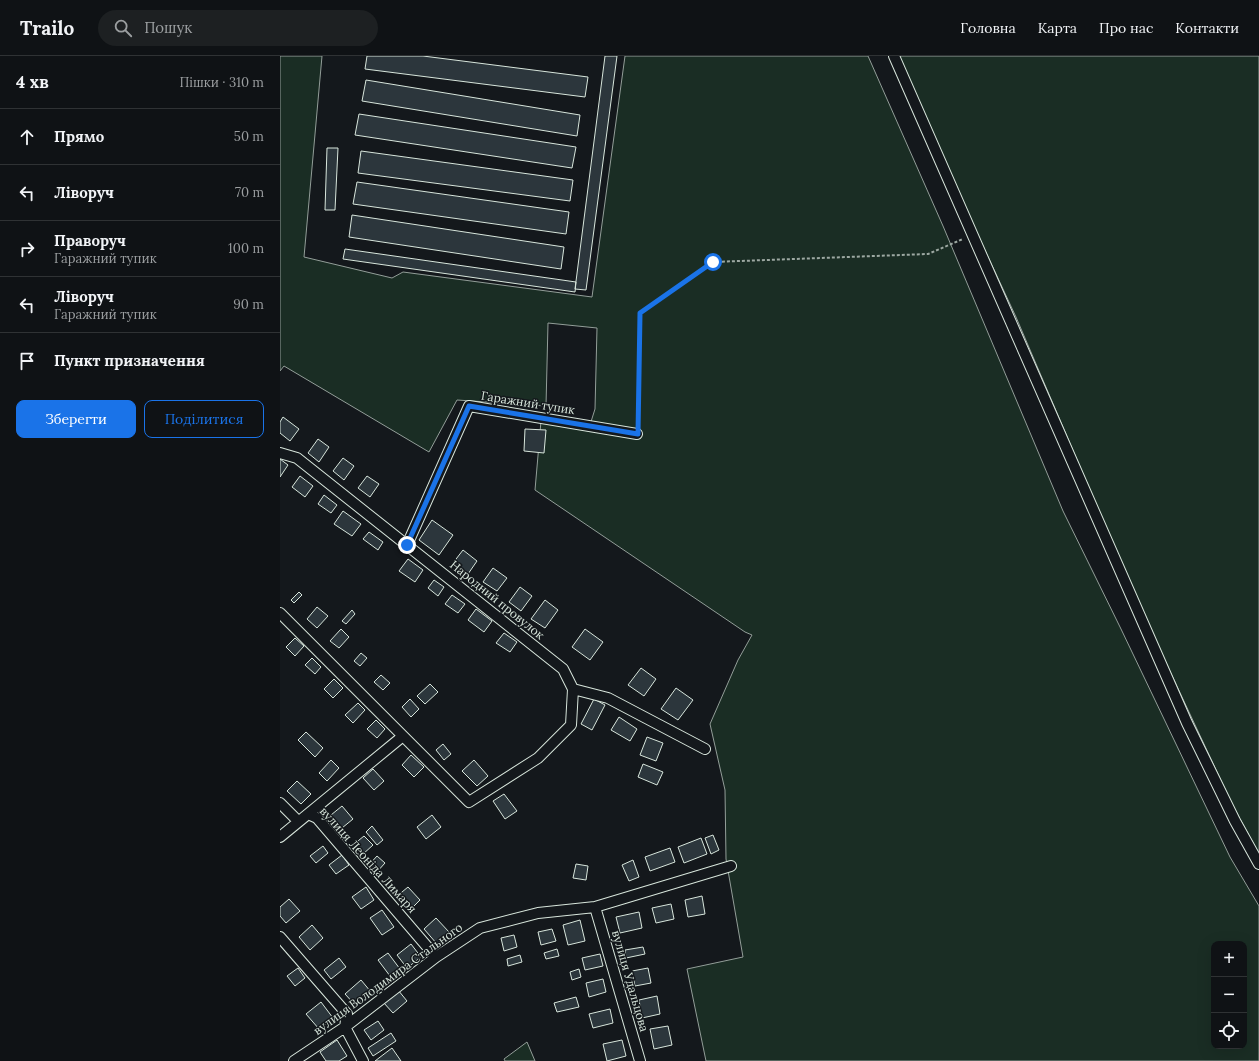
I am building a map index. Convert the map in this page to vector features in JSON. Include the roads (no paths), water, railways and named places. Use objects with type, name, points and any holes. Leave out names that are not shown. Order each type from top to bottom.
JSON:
[{"type":"street","points":[[894,56],[1187,723],[1235,821],[1259,864]]},
{"type":"street","name":"Гаражний тупик","points":[[407,545],[469,406],[638,434]]},
{"type":"street","name":"Народний провулок","points":[[280,453],[297,458],[563,669],[573,689]]},
{"type":"street","points":[[280,613],[469,802],[538,758],[571,725],[573,689],[608,698],[704,750]]},
{"type":"street","name":"вулиця Леоніда Лимаря","points":[[403,736],[308,814],[317,818],[436,957]]},
{"type":"street","points":[[280,803],[298,821]]},
{"type":"street","points":[[280,837],[308,814]]},
{"type":"street","name":"вулиця Володимира Стального","points":[[294,1061],[345,1027],[436,957],[480,928],[538,913],[595,907],[731,866]]},
{"type":"street","name":"вулиця Удальцова","points":[[595,907],[640,1061]]},
{"type":"street","points":[[280,937],[347,1014],[345,1027],[363,1061]]}]
